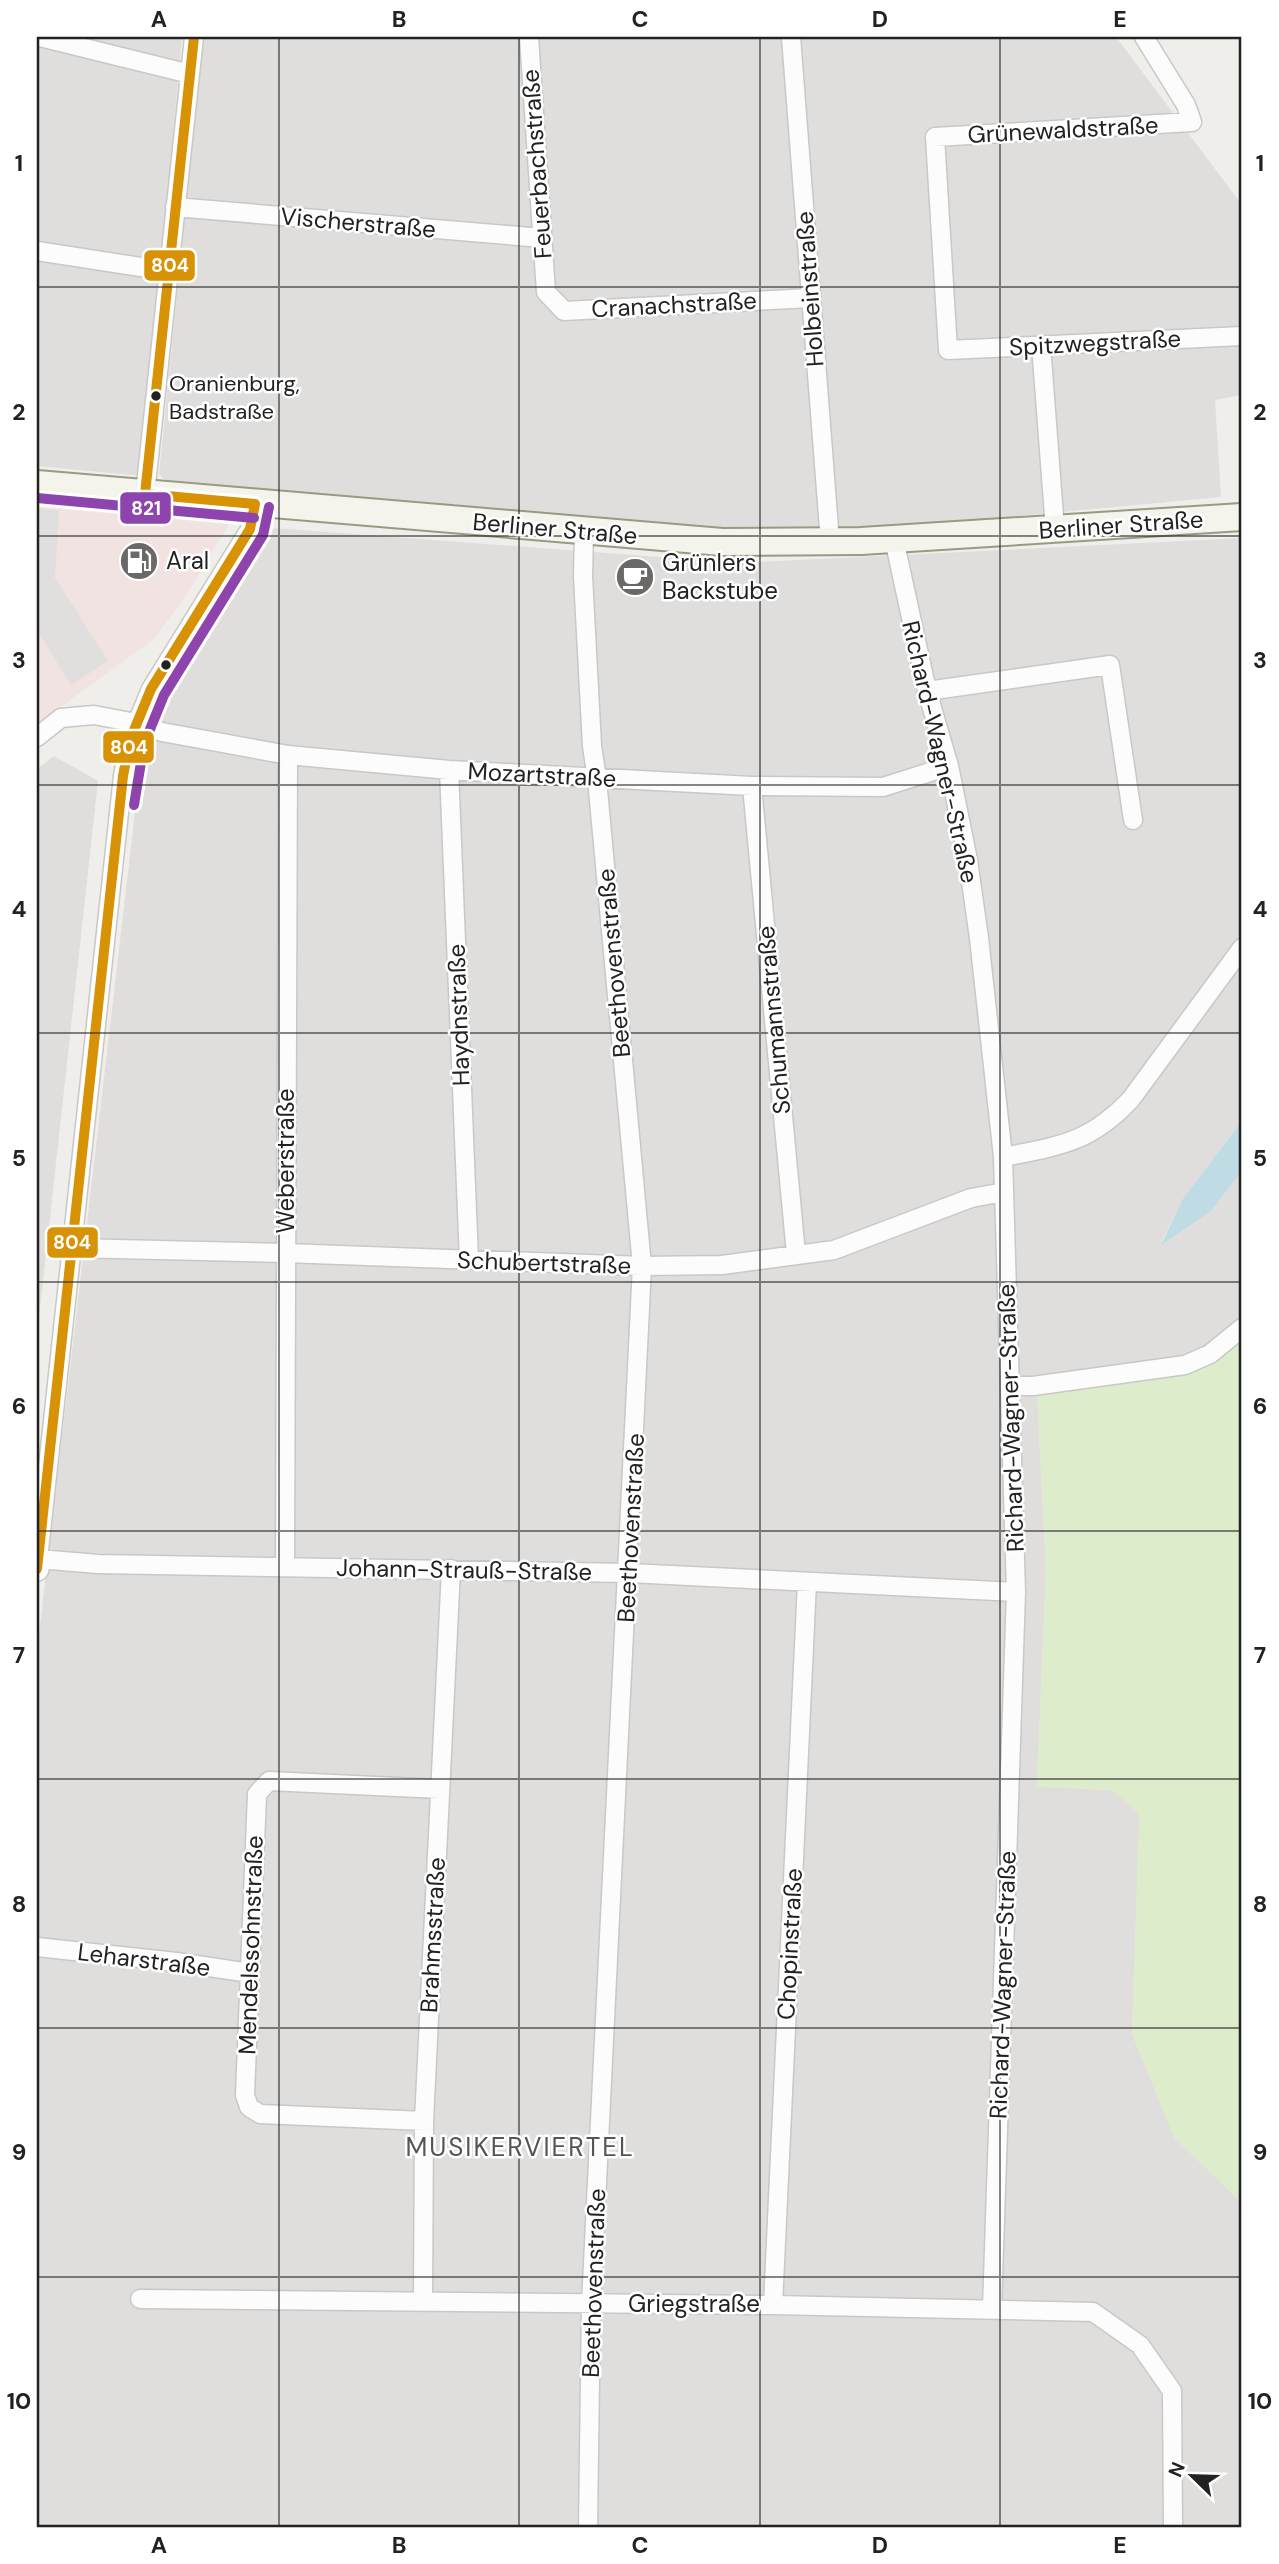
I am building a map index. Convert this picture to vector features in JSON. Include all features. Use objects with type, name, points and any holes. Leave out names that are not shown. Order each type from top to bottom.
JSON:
[{"type":"main road","name":"Berliner Straße","points":[[37,484],[722,542],[894,539],[1242,517]]},
{"type":"street","points":[[40,37],[190,74]]},
{"type":"street","points":[[145,494],[194,37]]},
{"type":"street","name":"Feuerbachstraße","points":[[529,37],[546,292]]},
{"type":"street","name":"Holbeinstraße","points":[[791,37],[830,542]]},
{"type":"street","name":"Grünewaldstraße","points":[[948,350],[934,137],[1192,122],[1186,105],[1144,37]]},
{"type":"street","name":"Vischerstraße","points":[[174,207],[542,238]]},
{"type":"street","points":[[37,251],[167,271]]},
{"type":"street","name":"Cranachstraße","points":[[546,292],[564,311],[810,298]]},
{"type":"street","name":"Spitzwegstraße","points":[[948,350],[1242,336]]},
{"type":"street","points":[[1041,345],[1055,529]]},
{"type":"street","points":[[37,1562],[123,776],[130,740],[135,723],[152,689],[250,529],[255,504]]},
{"type":"street","name":"Beethovenstraße","points":[[584,531],[583,576],[592,746],[642,1266],[591,2304],[588,2527]]},
{"type":"street","name":"Richard-Wagner-Straße","points":[[894,539],[927,691],[949,766],[968,860],[1003,1157],[1016,1592],[992,2309]]},
{"type":"street","points":[[927,691],[1110,665],[1133,820]]},
{"type":"street","name":"Mozartstraße","points":[[37,737],[61,718],[94,715],[135,723],[162,732],[288,755],[449,770],[752,786],[883,787],[949,766]]},
{"type":"street","name":"Weberstraße","points":[[285,1567],[288,755]]},
{"type":"street","name":"Haydnstraße","points":[[449,770],[469,1260]]},
{"type":"street","name":"Schumannstraße","points":[[752,786],[796,1254]]},
{"type":"street","points":[[1003,1157],[1079,1140],[1113,1119],[1131,1100],[1242,948]]},
{"type":"street","name":"Schubertstraße","points":[[72,1248],[642,1266],[723,1265],[834,1250],[971,1198],[1004,1192]]},
{"type":"street","points":[[1010,1386],[1032,1386],[1185,1365],[1210,1354],[1242,1328]]},
{"type":"street","name":"Johann-Strauß-Straße","points":[[37,1562],[629,1573],[1016,1592]]},
{"type":"street","name":"Brahmsstraße","points":[[423,2300],[425,2121],[451,1570]]},
{"type":"street","name":"Chopinstraße","points":[[773,2305],[807,1583]]},
{"type":"street","name":"Mendelssohnstraße","points":[[425,2121],[260,2114],[249,2107],[245,2095],[257,1794],[269,1781],[440,1789]]},
{"type":"street","name":"Leharstraße","points":[[37,1947],[250,1973]]},
{"type":"street","name":"Griegstraße","points":[[140,2299],[423,2300],[1093,2312],[1140,2345],[1172,2391],[1173,2527]]},
{"type":"shaded area","points":[[37,37],[182,37],[142,476],[37,466]]},
{"type":"shaded area","points":[[203,37],[1116,37],[1242,205],[1242,395],[1215,400],[1221,497],[850,532],[717,532],[167,482],[159,474]]},
{"type":"shaded area","points":[[37,507],[229,524],[186,596],[154,639],[37,724]]},
{"type":"shaded area","points":[[37,509],[59,510],[55,578],[108,661],[71,685],[37,630]]},
{"type":"shaded area","points":[[274,528],[739,563],[1242,538],[1242,1121],[1182,1200],[1161,1243],[1211,1211],[1242,1171],[1242,1335],[1197,1371],[1037,1391],[1046,1569],[1037,1786],[1112,1790],[1140,1814],[1132,2033],[1174,2137],[1242,2203],[1242,2527],[37,2527],[37,1651],[143,744]]},
{"type":"shaded area","points":[[54,756],[98,781],[37,1336],[37,769]]},
{"type":"green space","points":[[1242,1335],[1242,2203],[1174,2137],[1132,2032],[1139,1814],[1112,1790],[1037,1787],[1046,1569],[1037,1390],[1197,1371]]},
{"type":"water","points":[[1242,1121],[1242,1171],[1211,1211],[1161,1245],[1182,1200]]},
{"type":"transit line","name":"804","points":[[145,494],[194,37]]},
{"type":"transit line","name":"804","points":[[145,494],[255,504]]},
{"type":"transit line","name":"821","points":[[37,498],[254,518]]},
{"type":"transit line","name":"804","points":[[37,1569],[123,776],[130,740],[151,689],[250,529],[255,504]]},
{"type":"transit line","name":"821","points":[[134,805],[144,744],[164,695],[263,535],[269,507]]},
{"type":"place","name":"Oranienburg, Badstraße","points":[[156,396]]},
{"type":"place","name":"Aral","points":[[139,561]]},
{"type":"place","name":"Grünlers Backstube","points":[[635,577]]},
{"type":"district","name":"MUSIKERVIERTEL","points":[[520,2147]]}]
